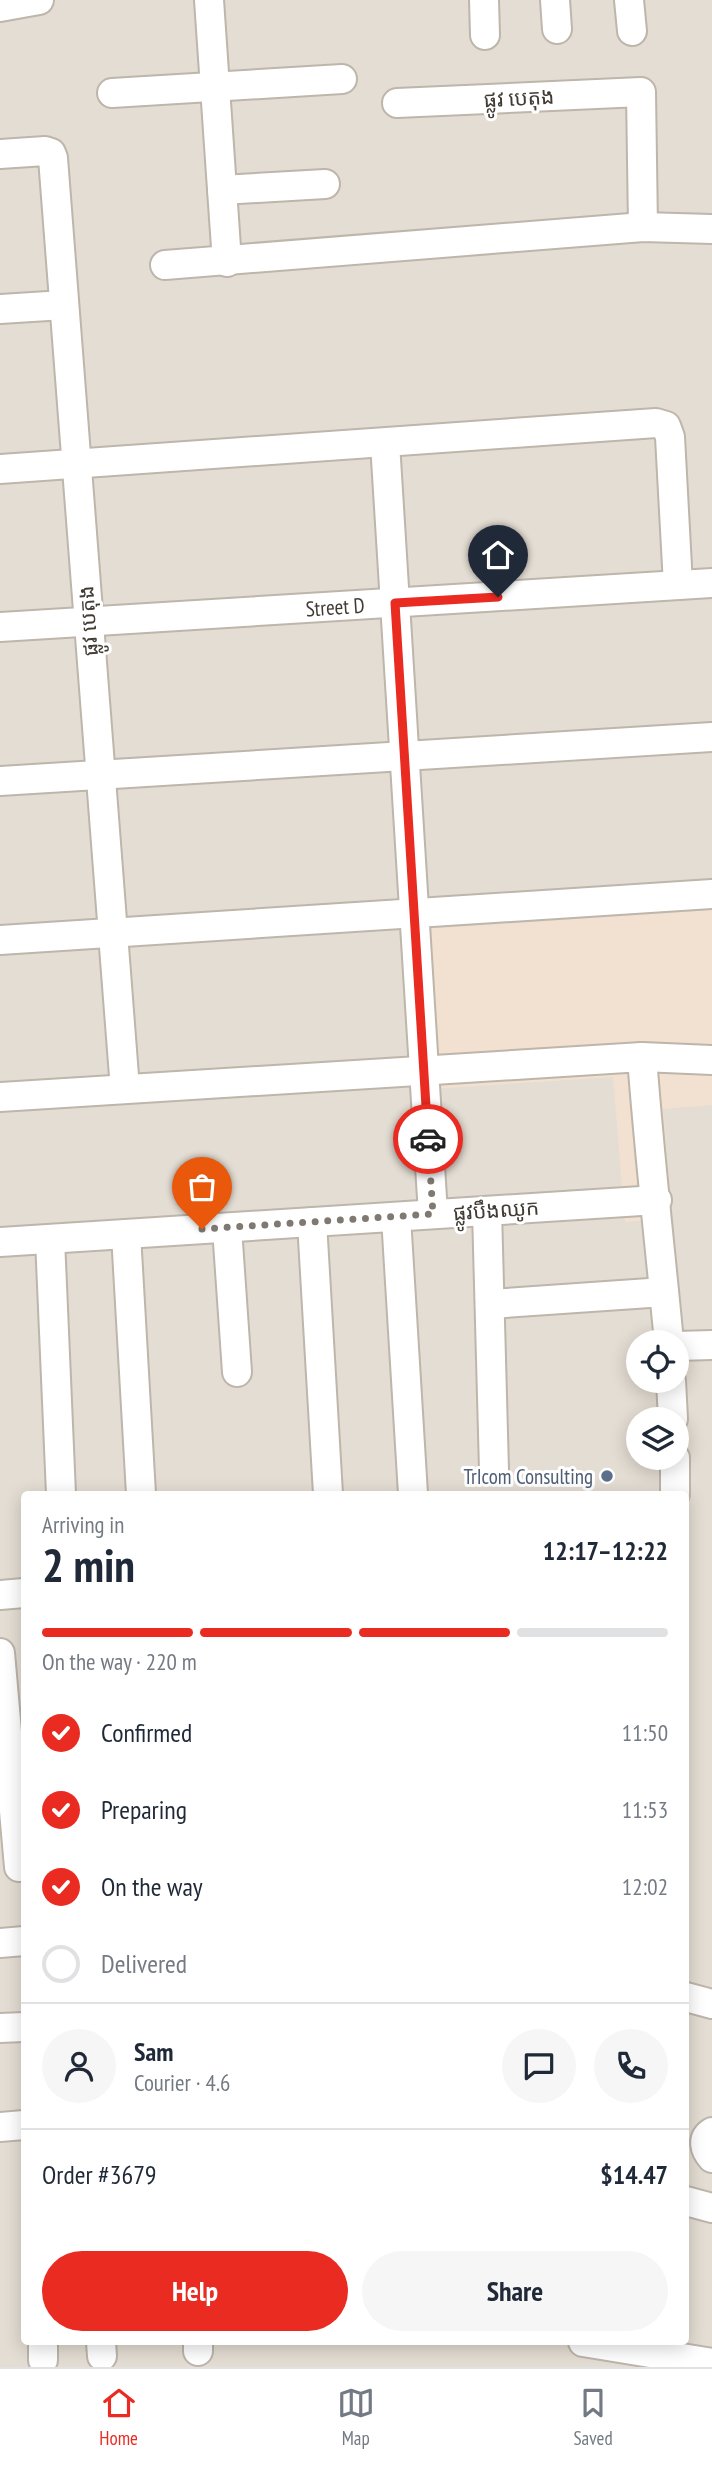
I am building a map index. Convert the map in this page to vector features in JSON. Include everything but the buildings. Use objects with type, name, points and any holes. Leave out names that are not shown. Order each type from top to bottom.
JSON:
[{"type":"street","points":[[0,8],[38,0]]},
{"type":"street","points":[[209,0],[227,262]]},
{"type":"street","points":[[484,0],[485,35]]},
{"type":"street","points":[[555,0],[557,29]]},
{"type":"street","points":[[629,0],[632,32]]},
{"type":"street","points":[[112,93],[342,79]]},
{"type":"street","name":"ផ្លូវ បេតុង","points":[[397,103],[641,92],[643,227]]},
{"type":"street","name":"ផ្លូវ បេតុង","points":[[0,154],[51,153],[125,1089]]},
{"type":"street","points":[[222,190],[325,184]]},
{"type":"street","points":[[165,265],[643,227],[712,229]]},
{"type":"street","points":[[0,309],[64,304]]},
{"type":"street","points":[[0,469],[656,423],[666,426],[670,438],[678,585]]},
{"type":"street","points":[[385,443],[433,1214]]},
{"type":"street","name":"Street D","points":[[0,627],[712,583]]},
{"type":"street","points":[[0,781],[712,737]]},
{"type":"street","points":[[0,940],[712,894]]},
{"type":"street","points":[[642,1057],[650,1170],[657,1200],[668,1330]]},
{"type":"street","points":[[0,1097],[642,1057],[712,1060]]},
{"type":"street","name":"ផ្លូវបឹងឈូក","points":[[0,1242],[657,1200]]},
{"type":"street","points":[[487,1211],[494,1471]]},
{"type":"street","points":[[396,1217],[414,1491]]},
{"type":"street","points":[[312,1222],[328,1491]]},
{"type":"street","points":[[227,1228],[237,1372]]},
{"type":"street","points":[[126,1234],[141,1491]]},
{"type":"street","points":[[50,1239],[61,1491]]},
{"type":"street","points":[[491,1304],[664,1292]]},
{"type":"street","points":[[689,1346],[712,1345]]},
{"type":"street","points":[[675,1470],[675,1491]]},
{"type":"street","points":[[0,1595],[21,1593]]},
{"type":"street","points":[[0,1653],[10,1729],[15,1867]]},
{"type":"street","points":[[0,1943],[21,1941]]},
{"type":"street","points":[[689,1998],[712,2004]]},
{"type":"street","points":[[0,2028],[21,2027]]},
{"type":"street","points":[[0,2127],[21,2125]]},
{"type":"street","points":[[712,2133],[705,2140],[705,2147],[712,2158]]},
{"type":"street","points":[[689,2202],[712,2208]]},
{"type":"street","points":[[601,2345],[712,2363]]},
{"type":"shaded area","points":[[0,0],[712,0],[712,2367],[0,2367]]},
{"type":"shaded area","points":[[712,910],[712,1105],[663,1109],[672,1218],[625,1222],[613,1077],[417,1090],[407,930]]},
{"type":"way so far","points":[[202,1229],[433,1214],[428,1139]]},
{"type":"place","name":"TrIcom Consulting","points":[[607,1476]]},
{"type":"route","points":[[428,1139],[395,603],[498,597]]}]
